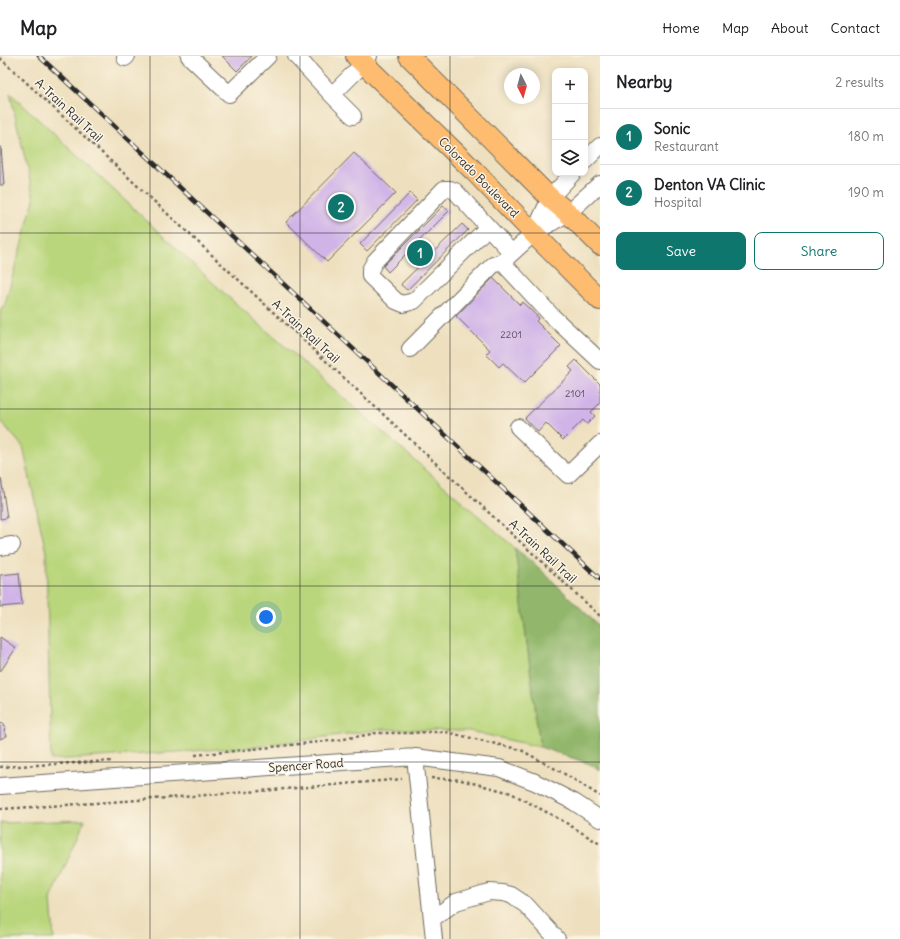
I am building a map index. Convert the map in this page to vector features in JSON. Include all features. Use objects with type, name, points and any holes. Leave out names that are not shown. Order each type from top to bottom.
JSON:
[{"type":"main road","points":[[410,56],[550,198],[568,213],[600,245]]},
{"type":"main road","name":"Colorado Boulevard","points":[[367,58],[542,242],[600,300]]},
{"type":"street","points":[[189,56],[229,94],[268,56]]},
{"type":"street","points":[[296,56],[353,116]]},
{"type":"street","points":[[332,95],[367,58]]},
{"type":"street","points":[[588,158],[600,146]]},
{"type":"street","points":[[534,233],[550,198],[570,176]]},
{"type":"street","points":[[410,349],[493,265],[507,257],[534,233],[568,213],[600,184]]},
{"type":"street","points":[[488,227],[414,301],[403,304],[396,301],[370,276],[370,270],[375,261],[444,189],[450,188],[488,227],[507,257],[552,316],[600,361]]},
{"type":"street","points":[[518,427],[568,475],[600,444]]},
{"type":"street","points":[[415,758],[434,939]]},
{"type":"street","name":"Spencer Road","points":[[0,786],[415,758],[499,768],[536,782],[574,802],[600,819]]},
{"type":"street","points":[[432,919],[456,902],[489,892],[503,893],[511,895],[526,905],[557,939]]},
{"type":"path","name":"A-Train Rail Trail","points":[[0,58],[600,616]]},
{"type":"path","points":[[0,809],[114,803],[282,790],[417,777],[461,780],[511,793],[563,821],[600,844]]},
{"type":"green space","points":[[10,93],[226,295],[515,548],[540,747],[469,731],[383,729],[253,747],[51,760],[46,552],[23,447],[0,420],[0,311],[5,304],[34,199]]},
{"type":"green space","points":[[515,548],[538,567],[600,627],[600,771],[590,764],[540,747]]},
{"type":"green space","points":[[85,820],[51,899],[54,939],[0,939],[0,823]]},
{"type":"building","points":[[222,56],[252,56],[237,71]]},
{"type":"building","points":[[1,147],[4,185],[0,185]]},
{"type":"building","points":[[354,153],[396,193],[327,262],[286,222]]},
{"type":"building","points":[[410,193],[417,200],[367,251],[360,244]]},
{"type":"building","points":[[443,206],[449,211],[388,272],[383,266]]},
{"type":"building","points":[[462,224],[468,230],[407,290],[401,285],[402,283]]},
{"type":"building","points":[[493,278],[520,305],[522,302],[539,318],[536,321],[561,346],[524,383],[503,363],[499,367],[486,354],[490,350],[456,316]]},
{"type":"building","points":[[576,360],[600,384],[600,403],[591,412],[595,416],[587,424],[583,420],[563,440],[546,423],[538,432],[525,418],[573,371],[569,367]]},
{"type":"building","points":[[0,478],[7,518],[0,519]]},
{"type":"building","points":[[19,573],[22,605],[0,607],[0,575]]},
{"type":"building","points":[[0,637],[16,648],[0,672]]},
{"type":"building","points":[[3,723],[7,736],[0,739],[0,724]]},
{"type":"railway","points":[[39,56],[600,579]]},
{"type":"place","name":"Denton VA Clinic","points":[[341,207]]},
{"type":"place","name":"Sonic","points":[[420,253]]}]
